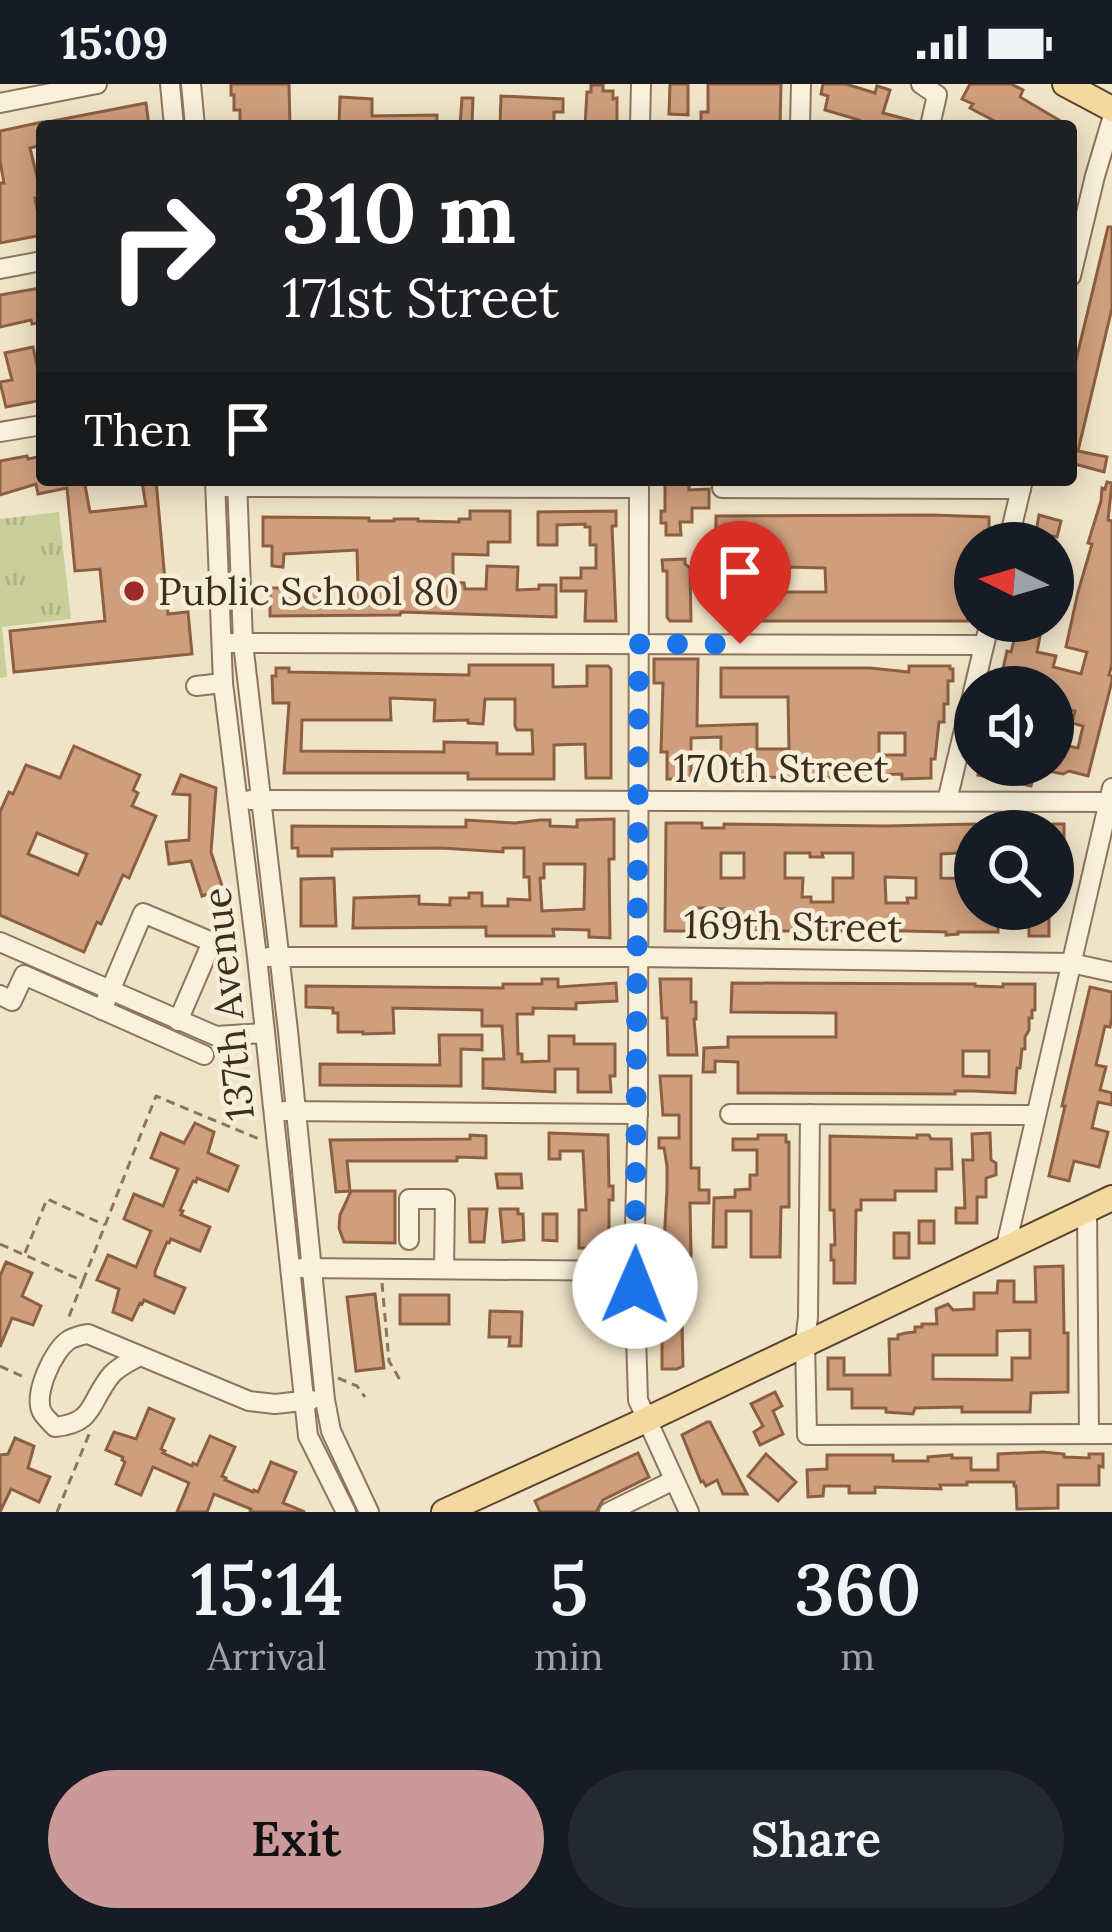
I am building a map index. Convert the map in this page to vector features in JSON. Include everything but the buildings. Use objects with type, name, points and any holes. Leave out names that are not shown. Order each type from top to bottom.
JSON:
[{"type":"main road","points":[[1065,84],[1112,109]]},
{"type":"main road","points":[[444,1512],[1112,1198]]},
{"type":"street","points":[[0,103],[97,84]]},
{"type":"street","points":[[170,84],[174,120]]},
{"type":"street","points":[[191,84],[195,120]]},
{"type":"street","points":[[640,84],[640,120]]},
{"type":"street","points":[[800,84],[800,120]]},
{"type":"street","points":[[930,120],[934,88]]},
{"type":"street","points":[[1077,236],[1086,176],[1112,119]]},
{"type":"street","points":[[0,269],[36,262]]},
{"type":"street","points":[[0,433],[36,426]]},
{"type":"street","name":"137th Avenue","points":[[215,486],[223,683],[308,1436],[346,1512]]},
{"type":"street","name":"137th Avenue","points":[[238,486],[243,643],[326,1400],[331,1431],[369,1512]]},
{"type":"street","points":[[639,486],[634,1271],[638,1400],[688,1512]]},
{"type":"street","points":[[722,488],[872,486]]},
{"type":"street","points":[[1013,522],[1022,486]]},
{"type":"street","points":[[220,642],[984,645]]},
{"type":"street","points":[[947,801],[985,642]]},
{"type":"street","points":[[196,686],[223,683]]},
{"type":"street","points":[[1006,1246],[1110,795]]},
{"type":"street","name":"170th Street","points":[[238,800],[947,801],[1110,795]]},
{"type":"street","points":[[106,1000],[143,913],[212,942],[178,1021]]},
{"type":"street","points":[[0,942],[204,1055]]},
{"type":"street","name":"169th Street","points":[[257,957],[1071,963],[1112,972]]},
{"type":"street","points":[[0,995],[12,1000],[24,975],[216,1036],[265,1034]]},
{"type":"street","points":[[274,1111],[638,1114]]},
{"type":"street","points":[[730,1114],[1035,1114]]},
{"type":"street","points":[[810,1114],[807,1435],[1112,1434]]},
{"type":"street","points":[[409,1240],[409,1199],[446,1199],[444,1269]]},
{"type":"street","points":[[1087,1210],[1089,1434]]},
{"type":"street","points":[[290,1268],[634,1271]]},
{"type":"street","points":[[138,1357],[117,1369],[87,1417],[73,1426],[55,1427],[42,1414],[39,1402],[44,1378],[57,1352],[70,1339],[88,1334],[249,1401],[326,1400]]},
{"type":"street","points":[[88,1334],[108,1380]]},
{"type":"street","points":[[609,1512],[638,1505],[674,1480]]},
{"type":"path","points":[[68,1319],[156,1096],[261,1139]]},
{"type":"path","points":[[24,1255],[47,1199],[105,1225]]},
{"type":"path","points":[[0,1244],[83,1281]]},
{"type":"path","points":[[381,1281],[389,1361],[400,1380]]},
{"type":"path","points":[[0,1366],[26,1378]]},
{"type":"path","points":[[337,1378],[357,1386],[365,1397]]},
{"type":"path","points":[[57,1512],[90,1432]]},
{"type":"green space","points":[[59,512],[71,619],[2,627],[7,677],[0,678],[0,519]]},
{"type":"place","name":"Public School 80","points":[[134,591]]},
{"type":"route","points":[[635,1286],[639,644],[740,644]]}]
